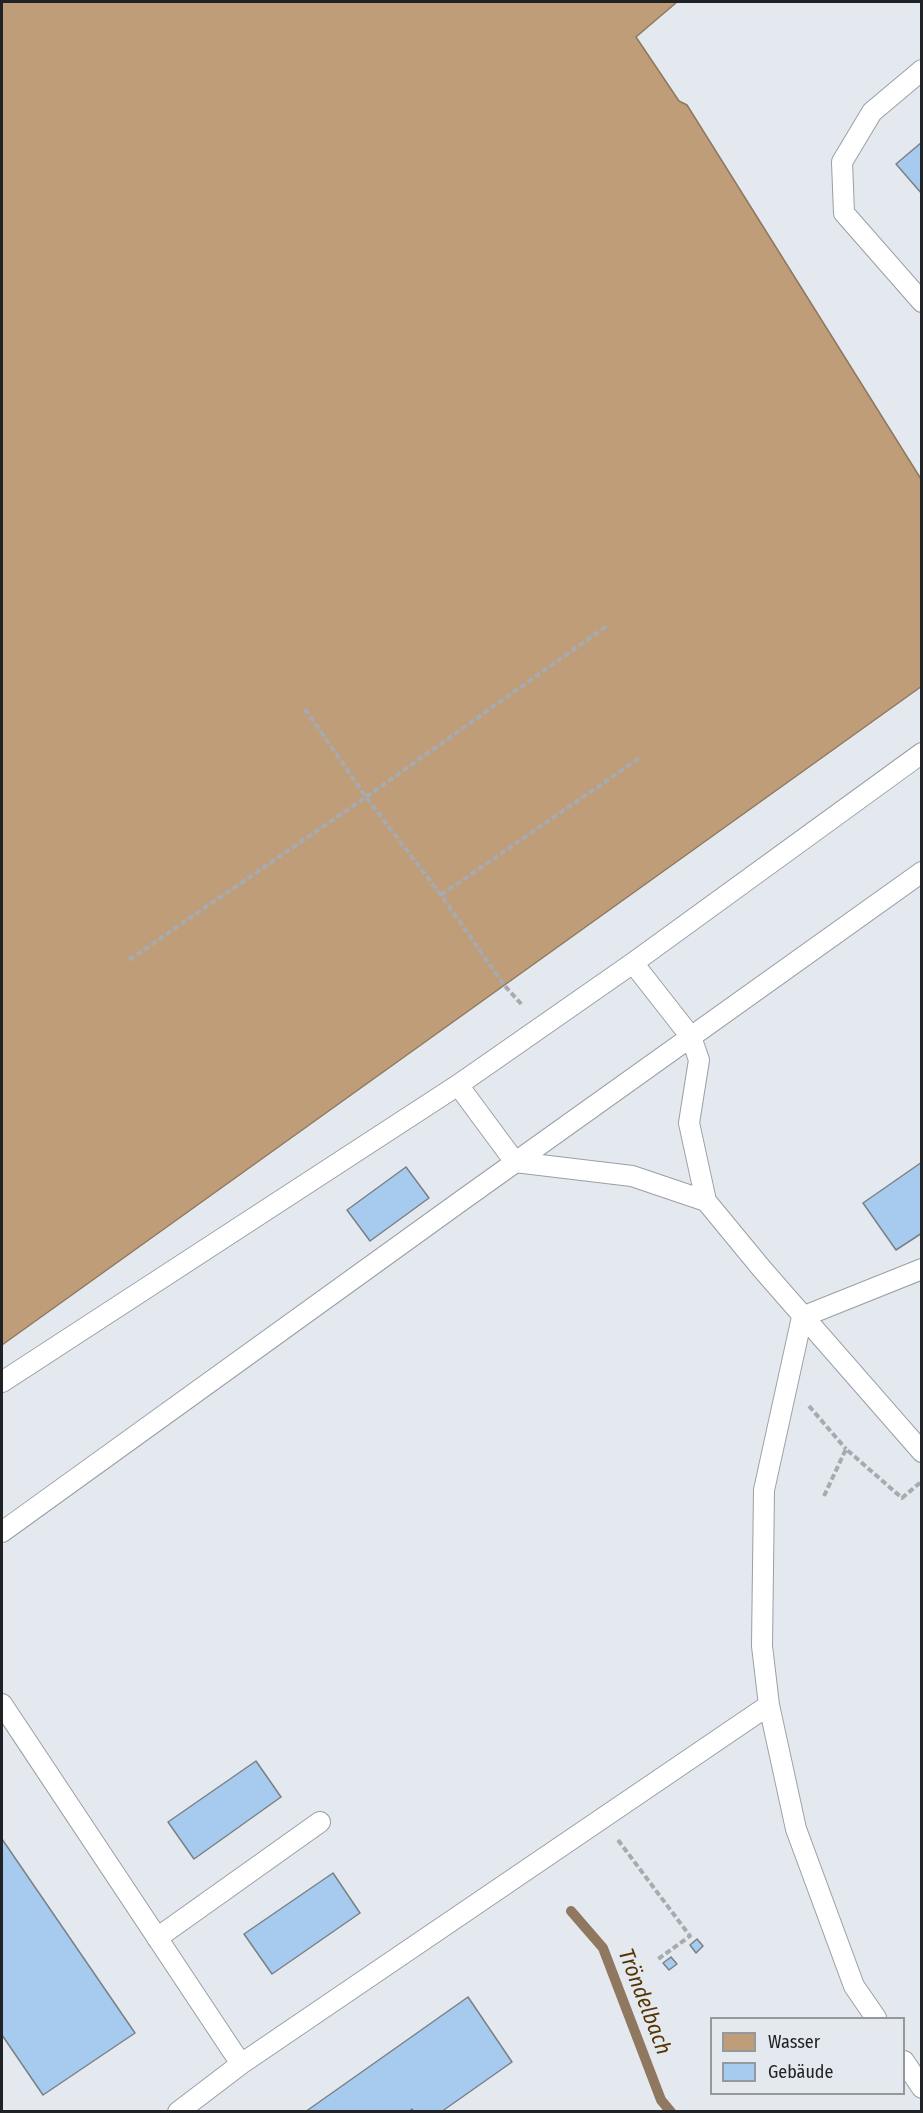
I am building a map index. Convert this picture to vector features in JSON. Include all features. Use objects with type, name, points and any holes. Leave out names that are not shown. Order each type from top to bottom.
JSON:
[{"type":"lane","points":[[921,70],[872,112],[842,162],[844,213],[921,302]]},
{"type":"lane","points":[[2,1382],[458,1085],[633,963],[921,753]]},
{"type":"lane","points":[[2,1532],[921,872]]},
{"type":"lane","points":[[633,963],[691,1037],[699,1060],[689,1123],[706,1201],[802,1317],[921,1452]]},
{"type":"lane","points":[[458,1085],[515,1162],[632,1176],[706,1201]]},
{"type":"lane","points":[[802,1317],[921,1269]]},
{"type":"lane","points":[[802,1317],[764,1490],[762,1646],[769,1705],[796,1829],[854,1986],[875,2017]]},
{"type":"lane","points":[[2,1704],[241,2064]]},
{"type":"lane","points":[[178,2112],[241,2064],[769,1705]]},
{"type":"lane","points":[[157,1938],[320,1822]]},
{"type":"lane","points":[[905,2064],[921,2088]]},
{"type":"path","points":[[129,960],[366,797],[608,625]]},
{"type":"path","points":[[305,709],[366,797],[441,895],[504,985],[541,1027]]},
{"type":"path","points":[[441,895],[641,757]]},
{"type":"path","points":[[788,1382],[846,1449],[902,1498],[921,1481]]},
{"type":"path","points":[[824,1496],[846,1449]]},
{"type":"path","points":[[601,1818],[690,1936],[658,1959]]},
{"type":"water","points":[[2,2],[677,2],[636,37],[679,101],[687,105],[921,479],[922,686],[2,1345]]},
{"type":"building","points":[[922,142],[922,194],[896,164]]},
{"type":"building","points":[[922,1162],[922,1233],[896,1250],[863,1203]]},
{"type":"building","points":[[406,1167],[429,1198],[370,1241],[347,1210]]},
{"type":"building","points":[[256,1761],[281,1797],[194,1859],[168,1822]]},
{"type":"building","points":[[2,1839],[135,2033],[43,2095],[2,2035]]},
{"type":"building","points":[[333,1873],[360,1913],[272,1974],[244,1934]]},
{"type":"building","points":[[697,1939],[703,1946],[696,1953],[690,1945]]},
{"type":"building","points":[[671,1957],[677,1964],[669,1970],[663,1963]]},
{"type":"building","points":[[468,1997],[512,2062],[441,2112],[414,2112],[412,2109],[408,2112],[305,2112]]},
{"type":"waterway","name":"Tröndelbach","points":[[571,1911],[603,1948],[661,2100],[671,2112]]}]
